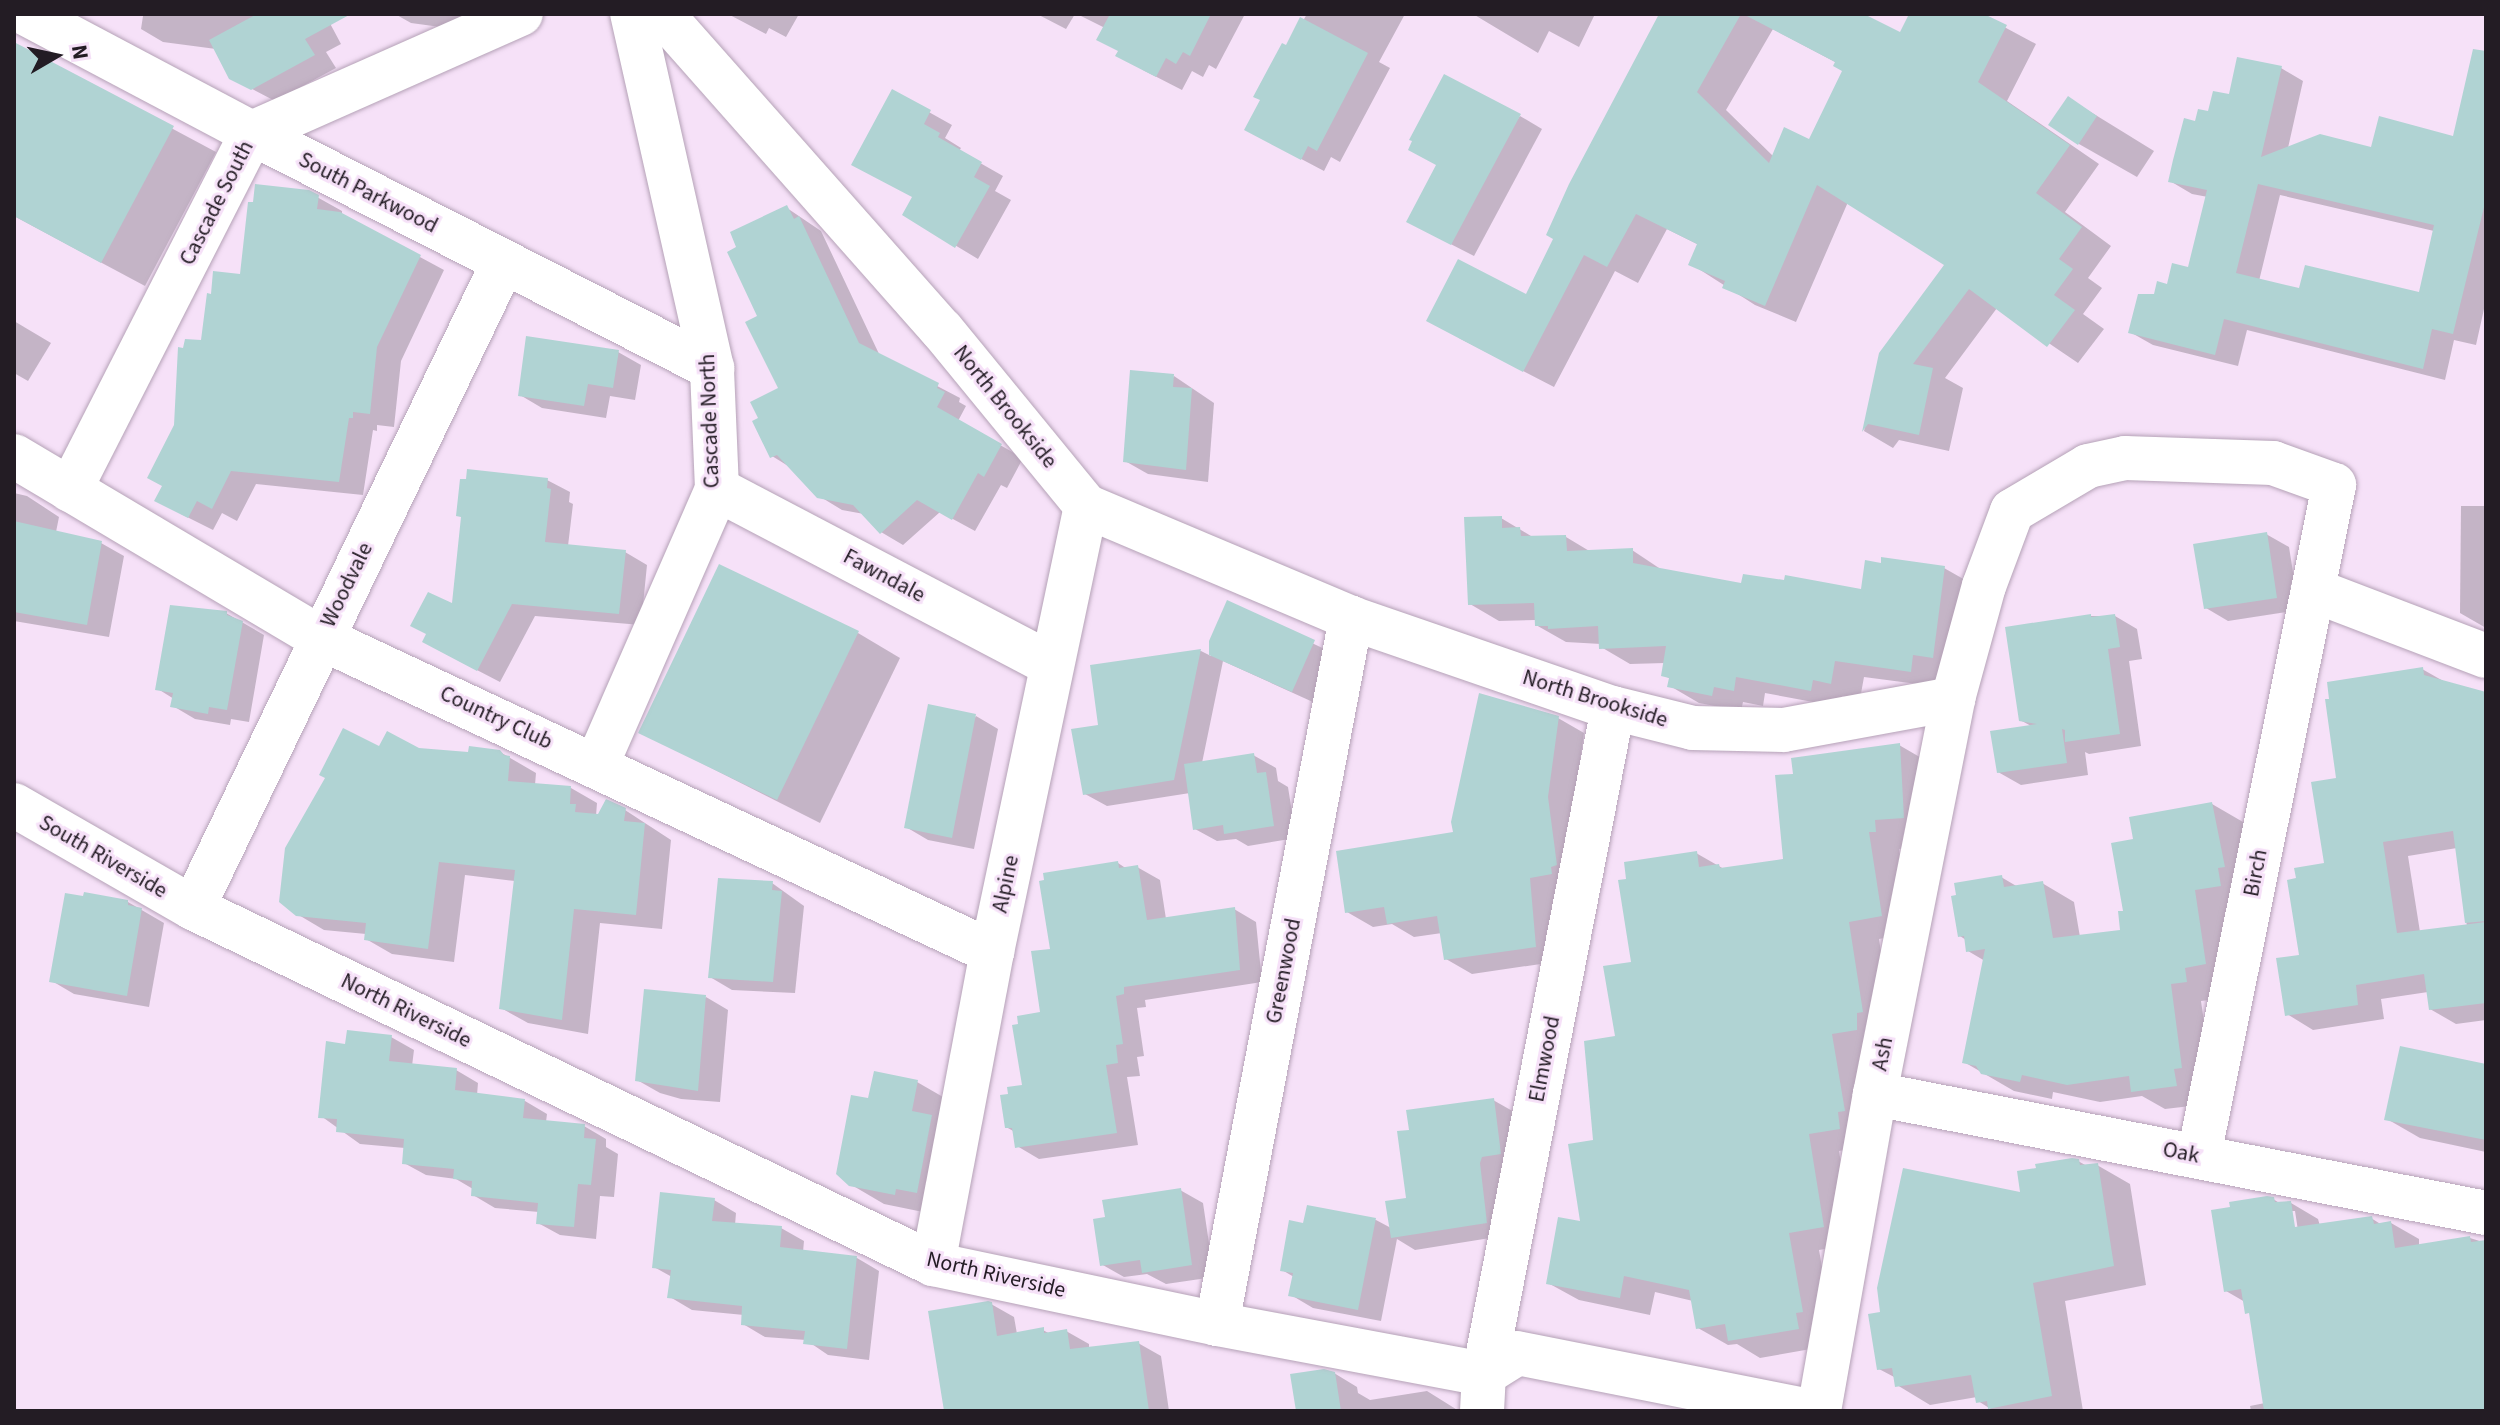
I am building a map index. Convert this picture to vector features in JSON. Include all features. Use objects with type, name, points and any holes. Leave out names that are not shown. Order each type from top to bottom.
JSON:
[{"type":"street","name":"South Parkwood","points":[[27,14],[503,263],[712,368]]},
{"type":"street","name":"Cascade South","points":[[70,490],[252,133],[521,14]]},
{"type":"street","name":"Cascade North","points":[[597,764],[717,489],[712,368],[632,14]]},
{"type":"street","name":"North Brookside","points":[[662,14],[942,330],[1086,506],[1351,618],[1613,708],[1693,728],[1784,730],[1953,699]]},
{"type":"street","name":"Woodvale","points":[[193,908],[503,263]]},
{"type":"street","name":"Country Club","points":[[14,456],[321,638],[597,764],[992,952]]},
{"type":"street","points":[[1953,699],[1984,586],[2012,511],[2088,466],[2125,458],[2273,463],[2334,485],[2313,590],[2486,656]]},
{"type":"street","name":"Fawndale","points":[[717,489],[1051,664]]},
{"type":"street","name":"Alpine","points":[[933,1264],[992,952],[1086,506]]},
{"type":"street","name":"Birch","points":[[2199,1156],[2313,590]]},
{"type":"street","name":"Greenwood","points":[[1217,1324],[1351,618]]},
{"type":"street","name":"Ash","points":[[1819,1411],[1875,1094],[1953,699]]},
{"type":"street","name":"Elmwood","points":[[1483,1392],[1613,708]]},
{"type":"street","name":"South Riverside","points":[[14,805],[193,908]]},
{"type":"street","name":"North Riverside","points":[[193,908],[933,1264],[1217,1324],[1483,1392]]},
{"type":"street","name":"Oak","points":[[1875,1094],[2486,1213]]},
{"type":"street","points":[[1483,1392],[1517,1353],[1811,1411]]},
{"type":"building","points":[[257,14],[351,14],[305,39],[315,55],[251,90],[229,79],[209,40]]},
{"type":"building","points":[[1110,14],[1211,14],[1190,56],[1183,52],[1176,64],[1166,58],[1156,77],[1115,56],[1118,51],[1096,40]]},
{"type":"building","points":[[1659,14],[1741,14],[1697,92],[1769,163],[1784,127],[1809,139],[1842,71],[1833,66],[1835,62],[1743,14],[1864,14],[1900,32],[1909,14],[1984,14],[2007,25],[1978,82],[2070,145],[2036,193],[2082,227],[2059,259],[2073,269],[2054,295],[2075,310],[2047,347],[1969,289],[1913,364],[1933,368],[1919,435],[1868,424],[1862,432],[1879,353],[1944,265],[1817,185],[1765,306],[1722,288],[1725,281],[1688,265],[1697,244],[1636,214],[1607,267],[1584,255],[1523,372],[1426,321],[1458,259],[1526,294],[1553,239],[1546,235],[1569,184]]},
{"type":"building","points":[[1300,17],[1368,53],[1317,151],[1308,146],[1301,160],[1244,130],[1260,100],[1253,97]]},
{"type":"building","points":[[14,42],[174,126],[101,263],[14,216]]},
{"type":"building","points":[[2473,49],[2486,51],[2486,199],[2453,334],[2432,329],[2423,369],[2224,319],[2215,355],[2128,333],[2138,294],[2154,294],[2157,281],[2167,284],[2172,263],[2188,267],[2207,190],[2168,182],[2173,160],[2184,118],[2195,121],[2198,109],[2208,111],[2213,91],[2229,94],[2237,57],[2282,66],[2261,157],[2320,134],[2371,147],[2379,116],[2453,136]],"holes":[[[2258,184],[2434,225],[2419,292],[2305,265],[2299,288],[2236,273]]]},
{"type":"building","points":[[1444,74],[1521,114],[1451,245],[1406,222],[1436,165],[1408,150],[1412,141],[1409,140]]},
{"type":"building","points":[[892,89],[931,110],[924,124],[940,133],[938,137],[982,162],[974,177],[990,186],[955,248],[902,215],[912,197],[851,165]]},
{"type":"building","points":[[2068,96],[2097,116],[2078,145],[2048,125]]},
{"type":"building","points":[[255,184],[309,190],[319,195],[317,209],[340,212],[421,255],[377,347],[370,414],[353,412],[353,418],[349,418],[339,482],[231,471],[212,509],[197,501],[188,518],[154,501],[162,486],[147,478],[174,425],[178,347],[183,348],[185,339],[201,340],[213,271],[240,274],[248,202],[253,202]]},
{"type":"building","points":[[787,205],[794,219],[799,216],[859,343],[939,383],[937,388],[945,392],[937,407],[1002,444],[984,477],[978,473],[952,520],[917,500],[880,534],[853,505],[817,498],[777,455],[770,458],[752,421],[758,418],[750,402],[778,388],[745,322],[757,316],[727,252],[736,247],[730,232]]},
{"type":"building","points":[[526,336],[619,350],[613,388],[588,384],[584,406],[518,396]]},
{"type":"building","points":[[1130,370],[1174,374],[1173,387],[1192,388],[1186,470],[1123,462]]},
{"type":"building","points":[[467,469],[548,478],[547,488],[551,489],[545,542],[626,550],[619,614],[512,604],[477,671],[422,642],[426,634],[410,626],[428,592],[452,603],[461,517],[456,516],[460,479],[466,479]]},
{"type":"building","points":[[1502,516],[1502,528],[1520,527],[1521,536],[1566,535],[1567,551],[1633,548],[1633,563],[1741,583],[1743,574],[1784,580],[1785,575],[1861,589],[1865,560],[1881,563],[1881,557],[1945,566],[1933,658],[1913,655],[1911,672],[1835,661],[1831,684],[1813,680],[1811,691],[1736,677],[1734,691],[1714,687],[1712,696],[1667,687],[1669,678],[1661,676],[1666,646],[1599,649],[1598,626],[1548,629],[1548,626],[1535,626],[1534,603],[1468,605],[1464,517]]},
{"type":"building","points":[[14,521],[102,541],[87,625],[14,612]]},
{"type":"building","points":[[2267,532],[2277,598],[2204,609],[2193,544]]},
{"type":"building","points":[[719,564],[859,631],[777,800],[638,733]]},
{"type":"building","points":[[1227,600],[1315,640],[1292,692],[1209,655],[1209,641]]},
{"type":"building","points":[[170,605],[227,611],[227,615],[243,621],[227,710],[209,707],[208,714],[170,707],[173,693],[155,690]]},
{"type":"building","points":[[2091,614],[2091,617],[2115,614],[2120,647],[2108,649],[2120,734],[2065,742],[2065,730],[2062,729],[2067,763],[1997,773],[1990,731],[2037,724],[2019,721],[2005,627]]},
{"type":"building","points":[[1201,649],[1174,780],[1083,795],[1071,729],[1098,725],[1090,665]]},
{"type":"building","points":[[2423,667],[2424,675],[2486,692],[2486,921],[2465,923],[2453,831],[2383,842],[2397,933],[2486,922],[2486,1003],[2429,1010],[2424,974],[2356,985],[2358,1005],[2285,1016],[2276,958],[2299,955],[2287,880],[2296,878],[2294,868],[2324,863],[2311,782],[2336,778],[2325,699],[2329,699],[2327,682]]},
{"type":"building","points":[[1479,693],[1559,716],[1548,797],[1557,865],[1551,867],[1552,874],[1530,878],[1536,947],[1444,960],[1437,916],[1387,924],[1384,907],[1345,913],[1336,851],[1453,832],[1451,822]]},
{"type":"building","points":[[928,704],[976,714],[952,838],[904,828]]},
{"type":"building","points":[[343,728],[379,746],[387,731],[419,748],[468,752],[469,746],[500,750],[510,756],[508,781],[571,786],[570,804],[576,804],[575,812],[598,814],[606,799],[626,808],[624,821],[645,823],[636,915],[574,909],[562,1020],[499,1009],[515,870],[439,862],[428,949],[364,940],[366,923],[296,916],[279,902],[285,848],[325,778],[319,775]]},
{"type":"building","points":[[1900,743],[1904,818],[1875,820],[1876,832],[1869,832],[1882,916],[1849,922],[1863,1012],[1857,1013],[1857,1030],[1832,1034],[1845,1111],[1838,1112],[1840,1129],[1809,1134],[1824,1227],[1789,1233],[1803,1312],[1796,1313],[1799,1329],[1728,1341],[1725,1324],[1696,1329],[1689,1290],[1624,1276],[1620,1298],[1546,1284],[1558,1217],[1580,1221],[1568,1144],[1593,1140],[1584,1041],[1615,1036],[1603,966],[1631,962],[1618,880],[1626,879],[1624,862],[1697,851],[1699,867],[1719,864],[1720,868],[1783,859],[1775,775],[1793,774],[1791,758]]},
{"type":"building","points":[[1254,753],[1257,773],[1266,772],[1274,826],[1224,834],[1223,825],[1193,830],[1184,764]]},
{"type":"building","points":[[2212,802],[2225,867],[2218,868],[2221,886],[2195,890],[2206,964],[2185,968],[2187,982],[2171,984],[2182,1068],[2174,1069],[2177,1086],[2131,1092],[2129,1076],[2067,1085],[2022,1075],[2020,1082],[1981,1074],[1976,1066],[1962,1063],[1985,949],[1966,952],[1964,936],[1958,937],[1951,896],[1956,895],[1954,883],[2002,875],[2004,887],[2043,881],[2053,938],[2120,930],[2118,911],[2123,911],[2111,843],[2133,839],[2129,817]]},
{"type":"building","points":[[1118,861],[1119,868],[1138,865],[1147,920],[1235,907],[1240,970],[1124,987],[1124,994],[1116,996],[1123,1044],[1116,1045],[1118,1063],[1106,1065],[1117,1133],[1015,1148],[1012,1128],[1005,1128],[1000,1095],[1008,1094],[1007,1087],[1022,1085],[1012,1025],[1018,1024],[1017,1016],[1040,1012],[1031,951],[1050,949],[1039,881],[1044,880],[1043,873]]},
{"type":"building","points":[[718,878],[773,881],[772,890],[782,891],[773,982],[708,978]]},
{"type":"building","points":[[84,892],[128,900],[128,905],[142,908],[127,996],[49,982],[65,893],[83,896]]},
{"type":"building","points":[[644,989],[706,995],[698,1091],[635,1081]]},
{"type":"building","points":[[347,1030],[392,1035],[389,1061],[457,1068],[455,1090],[525,1099],[523,1118],[585,1124],[584,1138],[596,1139],[591,1185],[578,1184],[574,1227],[536,1224],[538,1203],[471,1196],[472,1181],[453,1179],[454,1169],[402,1164],[404,1139],[336,1132],[337,1119],[318,1118],[326,1041],[345,1044]]},
{"type":"building","points":[[2400,1046],[2486,1064],[2486,1140],[2384,1120]]},
{"type":"building","points":[[874,1071],[918,1080],[912,1111],[932,1115],[917,1193],[896,1189],[895,1195],[849,1186],[836,1174],[851,1095],[868,1098]]},
{"type":"building","points":[[1494,1098],[1501,1154],[1482,1157],[1480,1163],[1487,1223],[1391,1238],[1385,1201],[1406,1198],[1397,1131],[1409,1130],[1406,1110]]},
{"type":"building","points":[[2079,1159],[2080,1165],[2098,1163],[2114,1266],[2033,1283],[2052,1396],[1988,1409],[1987,1401],[1976,1403],[1971,1375],[1895,1387],[1892,1368],[1877,1370],[1868,1314],[1880,1312],[1877,1288],[1903,1168],[2020,1192],[2017,1171],[2036,1168],[2035,1164]]},
{"type":"building","points":[[1181,1188],[1192,1265],[1142,1273],[1140,1260],[1100,1266],[1093,1219],[1105,1217],[1102,1200]]},
{"type":"building","points":[[660,1192],[715,1198],[712,1221],[782,1226],[780,1247],[857,1256],[847,1349],[803,1344],[805,1331],[741,1325],[742,1306],[667,1298],[671,1270],[652,1268]]},
{"type":"building","points":[[2274,1197],[2275,1202],[2291,1201],[2295,1227],[2372,1216],[2374,1224],[2391,1221],[2395,1248],[2470,1236],[2471,1242],[2486,1240],[2486,1411],[2264,1411],[2249,1313],[2245,1314],[2241,1289],[2224,1292],[2211,1210],[2230,1207],[2229,1202]]},
{"type":"building","points":[[1307,1205],[1376,1218],[1358,1310],[1288,1296],[1293,1273],[1280,1271],[1289,1220],[1303,1223]]},
{"type":"building","points":[[992,1302],[997,1336],[1044,1327],[1044,1333],[1067,1329],[1070,1349],[1139,1341],[1149,1411],[944,1411],[928,1311]]},
{"type":"building","points":[[1324,1369],[1335,1372],[1341,1411],[1296,1411],[1290,1374]]}]
